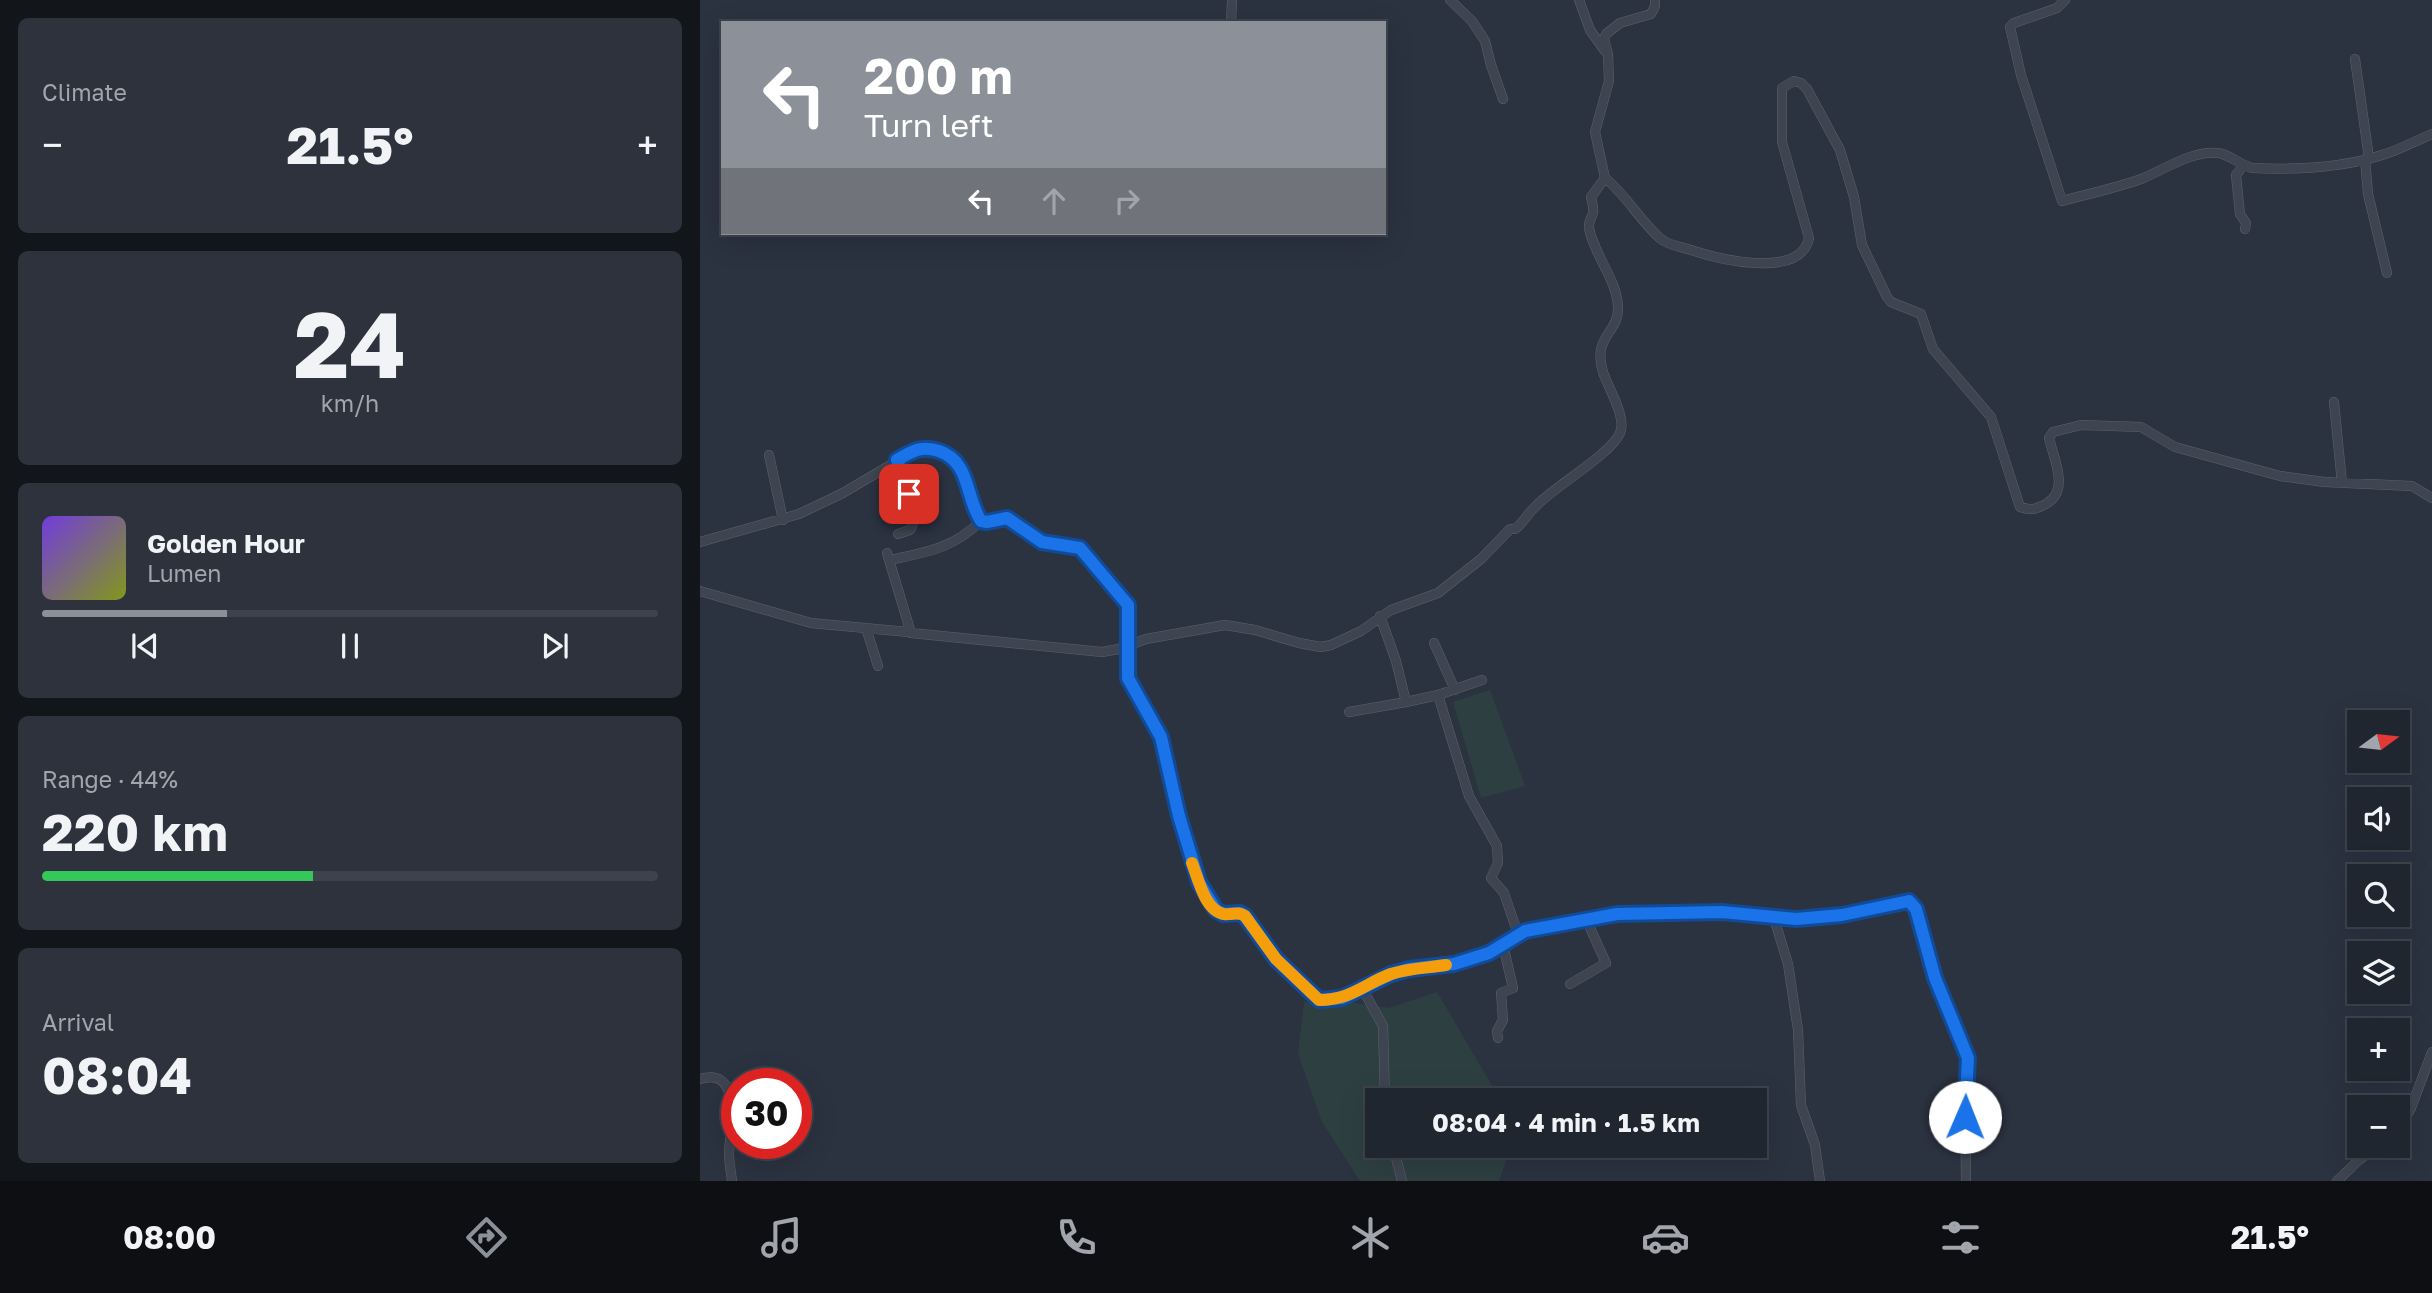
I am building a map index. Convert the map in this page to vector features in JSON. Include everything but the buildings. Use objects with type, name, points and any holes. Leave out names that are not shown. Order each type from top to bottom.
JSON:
[{"type":"street","points":[[1231,0],[1231,21]]},
{"type":"street","points":[[1450,0],[1472,21],[1485,41],[1503,99]]},
{"type":"street","points":[[1579,0],[1587,26],[1608,54]]},
{"type":"street","points":[[1655,0],[1651,14],[1620,23],[1606,34],[1604,39],[1608,54],[1609,81],[1595,132],[1605,178],[1624,194],[1665,242],[1719,259],[1767,264],[1795,256],[1804,249],[1809,238],[1783,150],[1781,92],[1787,83],[1801,83],[1807,89],[1840,150],[1854,197],[1862,245],[1887,297],[1891,302],[1922,315],[1933,349],[1991,416],[2020,507],[2034,510],[2056,496],[2060,485],[2050,436],[2058,429],[2107,424],[2143,427],[2175,447],[2294,479],[2412,485],[2432,498]]},
{"type":"street","points":[[2065,0],[2057,8],[2014,23],[2010,27],[2021,75],[2062,201],[2139,180],[2194,156],[2209,153],[2224,155],[2243,166],[2261,169],[2315,167],[2367,159],[2432,134]]},
{"type":"street","points":[[2355,60],[2367,159],[2368,194],[2387,273]]},
{"type":"street","points":[[2243,166],[2236,175],[2240,214],[2246,223],[2245,229]]},
{"type":"street","points":[[700,591],[811,623],[1102,652],[1146,639],[1225,625],[1326,647],[1355,635],[1391,610],[1432,597],[1454,581],[1481,559],[1510,528],[1515,529],[1525,521],[1536,506],[1614,443],[1620,434],[1622,426],[1618,409],[1603,371],[1600,351],[1603,340],[1614,324],[1618,309],[1612,280],[1589,226],[1593,213],[1591,197],[1605,178]]},
{"type":"street","points":[[2334,402],[2342,483]]},
{"type":"street","points":[[700,542],[799,514],[843,493],[919,448],[931,448],[954,459],[965,477],[981,521]]},
{"type":"street","points":[[769,455],[783,520]]},
{"type":"street","points":[[897,460],[915,522],[911,530],[898,534]]},
{"type":"street","points":[[981,521],[1007,518],[1042,542],[1080,548],[1128,605],[1128,678],[1161,737],[1189,855],[1199,882],[1210,904],[1223,914],[1240,913],[1245,916],[1276,959],[1319,1000],[1342,998],[1391,974],[1409,969],[1454,964],[1489,953],[1518,934],[1586,919],[1617,914],[1682,911],[1796,919],[1842,915],[1902,902],[1913,903],[1935,978],[1968,1058],[1965,1092],[1966,1181]]},
{"type":"street","points":[[908,632],[904,605],[888,557],[939,549],[962,538],[981,521]]},
{"type":"street","points":[[1380,617],[1396,661],[1406,702]]},
{"type":"street","points":[[866,628],[878,666]]},
{"type":"street","points":[[1434,643],[1455,690]]},
{"type":"street","points":[[1349,712],[1438,695],[1482,680]]},
{"type":"street","points":[[1438,695],[1469,796],[1497,846],[1498,863],[1491,878],[1504,893],[1518,934]]},
{"type":"street","points":[[1774,918],[1788,964],[1798,1041],[1801,1105],[1815,1145],[1820,1181]]},
{"type":"street","points":[[1570,984],[1606,962],[1586,919]]},
{"type":"street","points":[[1498,1038],[1497,1031],[1503,1020],[1501,993],[1513,988],[1503,945]]},
{"type":"street","points":[[1362,988],[1383,1026],[1385,1088]]},
{"type":"street","points":[[2410,1110],[2432,1052]]},
{"type":"street","points":[[700,1079],[711,1076],[718,1079],[725,1085],[731,1101],[733,1115],[729,1150],[732,1181]]},
{"type":"street","points":[[1396,1158],[1402,1181]]},
{"type":"street","points":[[2337,1181],[2362,1158]]},
{"type":"shaded area","points":[[1490,690],[1525,786],[1481,798],[1453,702]]},
{"type":"shaded area","points":[[1437,992],[1493,1088],[1365,1088],[1365,1158],[1507,1158],[1499,1181],[1360,1181],[1322,1122],[1298,1054],[1304,1002],[1356,1003],[1389,1008]]},
{"type":"slow traffic","points":[[1192,863],[1210,904],[1223,914],[1240,913],[1245,916],[1276,959],[1319,1000],[1342,998],[1391,974],[1409,969],[1446,965]]},
{"type":"route","points":[[909,494],[897,460],[919,448],[931,448],[946,453],[959,465],[981,521],[1007,518],[1042,542],[1080,548],[1125,600],[1129,612],[1128,678],[1161,737],[1189,855],[1205,896],[1216,910],[1223,914],[1240,913],[1245,916],[1276,959],[1319,1000],[1342,998],[1391,974],[1409,969],[1454,964],[1489,953],[1525,931],[1617,914],[1722,912],[1796,919],[1842,915],[1909,901],[1916,909],[1935,978],[1968,1058],[1965,1117]]}]
